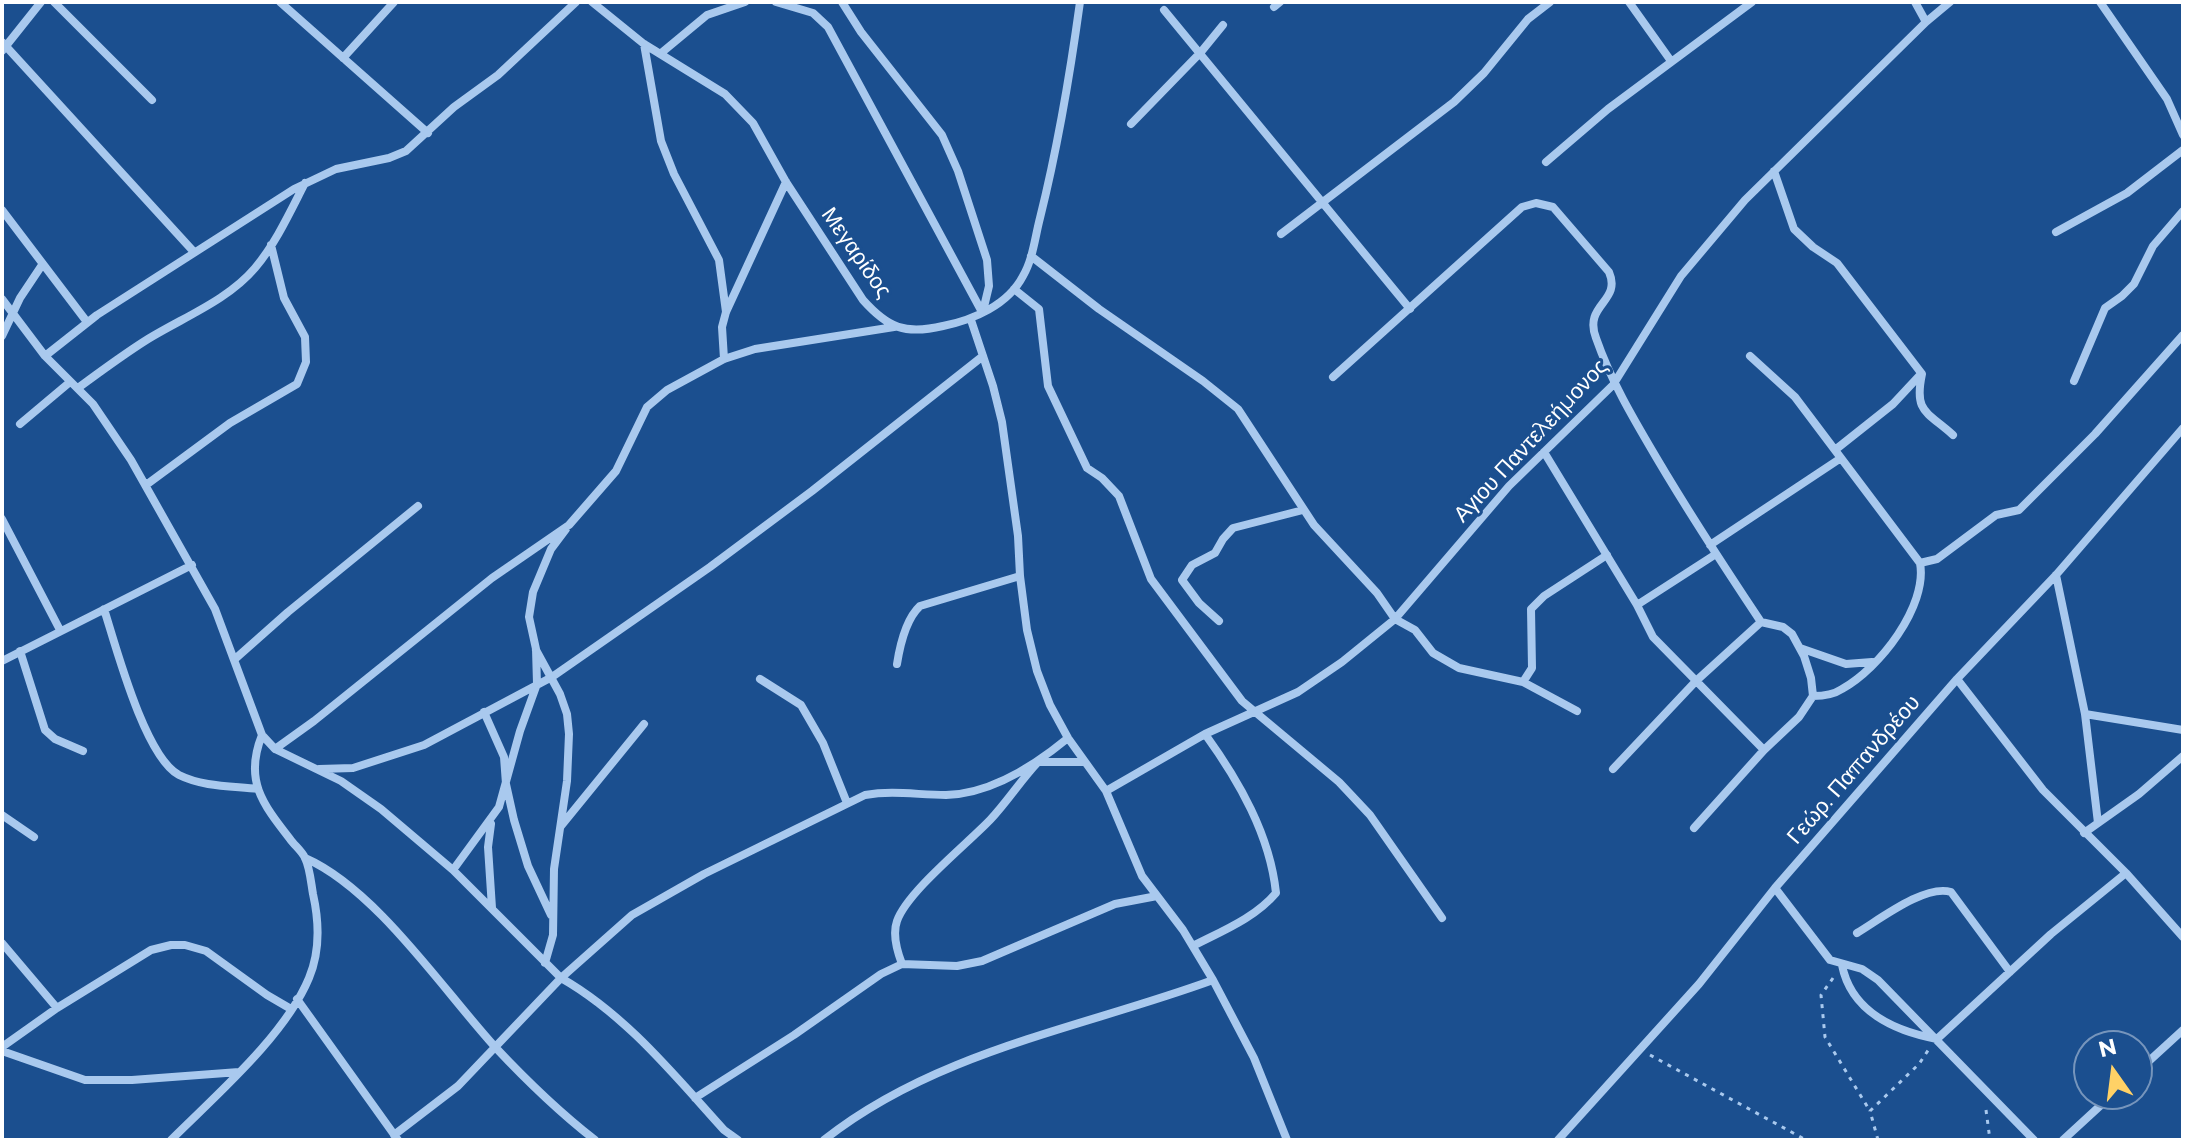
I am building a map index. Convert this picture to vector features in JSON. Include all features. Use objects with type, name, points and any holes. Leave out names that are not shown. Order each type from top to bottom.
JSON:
[{"type":"street","points":[[41,2],[3,46],[194,252]]},
{"type":"street","points":[[54,2],[152,100]]},
{"type":"street","points":[[280,2],[428,133]]},
{"type":"street","points":[[343,58],[394,2]]},
{"type":"street","points":[[45,356],[87,322],[306,183],[336,169],[389,158],[406,151],[454,107],[498,75],[576,2]]},
{"type":"street","points":[[660,54],[707,15],[745,2]]},
{"type":"street","points":[[776,2],[813,13],[828,27],[982,312]]},
{"type":"street","points":[[842,2],[861,32],[942,135],[953,159],[987,260],[989,286],[982,312]]},
{"type":"street","name":"Μεγαρίδος","points":[[598,4],[644,44],[725,94],[739,107],[753,123],[786,182],[863,300],[876,314],[894,327],[935,328],[971,320],[1000,302],[1023,276],[1031,256],[1056,155],[1080,2]]},
{"type":"street","points":[[1281,234],[1454,102],[1484,73],[1528,19],[1550,2]]},
{"type":"street","points":[[1629,2],[1671,61]]},
{"type":"street","points":[[1546,162],[1608,109],[1752,2]]},
{"type":"street","points":[[1915,2],[1926,22]]},
{"type":"street","name":"Αγιου Παντελεήμονος","points":[[1106,791],[1205,734],[1298,692],[1342,662],[1395,619],[1509,486],[1613,385],[1681,276],[1745,200],[1950,2]]},
{"type":"street","points":[[2100,2],[2167,99],[2183,135]]},
{"type":"street","points":[[1164,10],[1410,309]]},
{"type":"street","points":[[1131,124],[1223,25]]},
{"type":"street","points":[[644,44],[661,141],[680,186],[719,260],[726,312]]},
{"type":"street","points":[[2056,232],[2127,193],[2183,150]]},
{"type":"street","points":[[1774,171],[1794,229],[1837,263],[1922,374]]},
{"type":"street","points":[[724,359],[722,327],[726,312],[786,182]]},
{"type":"street","points":[[20,424],[74,385],[220,297],[255,269],[306,183]]},
{"type":"street","points":[[1333,377],[1522,207],[1536,203],[1553,207],[1609,272],[1613,290],[1593,317],[1594,333],[1613,385],[1710,545],[1761,622],[1783,627],[1792,634],[1811,678],[1813,696],[1799,717],[1764,750],[1694,828]]},
{"type":"street","points":[[2,210],[87,322]]},
{"type":"street","points":[[2181,214],[2183,227]]},
{"type":"street","points":[[2074,381],[2105,308],[2134,284],[2153,246],[2181,214]]},
{"type":"street","points":[[146,485],[230,423],[297,384],[306,362],[305,337],[284,298],[271,245]]},
{"type":"street","points":[[1031,256],[1238,409],[1314,525],[1377,593],[1395,619],[1415,630],[1433,653],[1459,668],[1523,682],[1577,711]]},
{"type":"street","points":[[2,336],[20,298],[42,265]]},
{"type":"street","points":[[1014,289],[1039,309],[1048,386],[1087,468],[1119,496],[1151,579],[1231,689],[1339,782],[1370,815],[1442,918]]},
{"type":"street","points":[[2,299],[45,356],[108,423],[146,485],[215,609],[262,735],[275,749],[341,781],[381,809],[453,870],[561,978],[633,1032],[724,1130],[738,1140]]},
{"type":"street","points":[[971,320],[1002,422],[1027,630],[1037,671],[1050,705],[1083,762],[1106,791],[1142,876],[1193,946],[1213,980],[1254,1058],[1287,1140]]},
{"type":"street","points":[[492,908],[488,847],[492,819],[537,684],[536,649],[529,617],[533,592],[551,549],[616,471],[647,407],[667,390],[724,359],[789,342],[894,327]]},
{"type":"street","points":[[1920,563],[1937,559],[1996,515],[2019,510],[2095,434],[2183,335]]},
{"type":"street","points":[[316,769],[353,768],[424,745],[552,677],[787,510],[983,356]]},
{"type":"street","points":[[1750,356],[1795,397],[1920,563],[1922,577],[1919,596],[1904,625],[1876,661],[1845,688],[1829,695],[1813,696]]},
{"type":"street","points":[[1922,374],[1917,396],[1920,404],[1953,435]]},
{"type":"street","points":[[1710,545],[1838,454],[1922,374]]},
{"type":"street","name":"Γεώρ. Παπανδρέου","points":[[1558,1140],[1699,984],[1775,888],[1957,679],[2056,575],[2183,428]]},
{"type":"street","points":[[1544,452],[1637,605],[1653,637],[1764,750]]},
{"type":"street","points":[[235,659],[418,506]]},
{"type":"street","points":[[1219,621],[1186,587],[1182,580],[1185,572],[1215,553],[1233,528],[1303,510]]},
{"type":"street","points":[[2,519],[60,630]]},
{"type":"street","points":[[275,749],[492,578],[569,525]]},
{"type":"street","points":[[1637,605],[1716,554]]},
{"type":"street","points":[[1523,682],[1532,668],[1531,609],[1544,596],[1607,555]]},
{"type":"street","points":[[2,661],[192,565]]},
{"type":"street","points":[[2056,575],[2085,714],[2098,823]]},
{"type":"street","points":[[897,664],[906,630],[920,606],[1020,576]]},
{"type":"street","points":[[104,609],[148,735],[166,766],[180,775],[208,784],[258,789]]},
{"type":"street","points":[[1613,769],[1696,681],[1761,622]]},
{"type":"street","points":[[1800,648],[1846,664],[1876,661]]},
{"type":"street","points":[[536,649],[567,714],[569,734],[567,781],[554,869],[553,935],[545,963]]},
{"type":"street","points":[[20,651],[45,730],[55,739],[83,751]]},
{"type":"street","points":[[760,679],[801,705],[823,743],[847,803]]},
{"type":"street","points":[[1957,679],[2043,790],[2126,873],[2183,937]]},
{"type":"street","points":[[484,712],[504,757],[506,784],[528,866],[553,921]]},
{"type":"street","points":[[2085,714],[2183,730]]},
{"type":"street","points":[[560,826],[644,724]]},
{"type":"street","points":[[1193,946],[1242,921],[1266,905],[1276,893],[1274,870],[1251,809],[1233,773],[1205,734]]},
{"type":"street","points":[[171,1140],[239,1072],[291,1009],[309,978],[317,950],[316,909],[305,858],[271,813],[258,789],[254,756],[262,735]]},
{"type":"street","points":[[902,964],[897,950],[897,922],[907,905],[993,817],[1038,762],[1068,738]]},
{"type":"street","points":[[2084,833],[2139,794],[2183,756]]},
{"type":"street","points":[[297,999],[396,1138],[458,1086],[561,978],[632,915],[704,874],[865,795],[884,792],[948,795],[977,789],[1038,762],[1083,762]]},
{"type":"street","points":[[2,815],[34,837]]},
{"type":"street","points":[[453,870],[492,819]]},
{"type":"street","points":[[305,858],[339,877],[382,916],[495,1047],[561,1113],[595,1140]]},
{"type":"street","points":[[1937,1039],[2051,934],[2126,873]]},
{"type":"street","points":[[1775,888],[1830,960],[1862,969],[1878,980],[2034,1140]]},
{"type":"street","points":[[1857,933],[1916,898],[1943,889],[1951,892],[2010,972]]},
{"type":"street","points":[[695,1098],[794,1035],[881,974],[902,964],[957,966],[982,961],[1115,904],[1157,896]]},
{"type":"street","points":[[2,943],[57,1008]]},
{"type":"street","points":[[2,1049],[57,1008],[151,950],[171,945],[206,951],[291,1009]]},
{"type":"street","points":[[1842,965],[1846,983],[1861,1003],[1886,1023],[1906,1033],[1937,1039]]},
{"type":"street","points":[[824,1140],[854,1116],[963,1062],[1213,980]]},
{"type":"street","points":[[2153,1057],[2183,1030]]},
{"type":"street","points":[[2,1049],[85,1080],[132,1080],[239,1072]]},
{"type":"street","points":[[2063,1140],[2096,1110]]},
{"type":"path","points":[[1842,965],[1821,995],[1825,1037],[1870,1111],[1878,1140]]},
{"type":"path","points":[[1870,1111],[1919,1064],[1937,1039]]},
{"type":"path","points":[[1640,1050],[1806,1140]]},
{"type":"path","points":[[1990,1140],[1986,1104],[1993,1098]]}]
